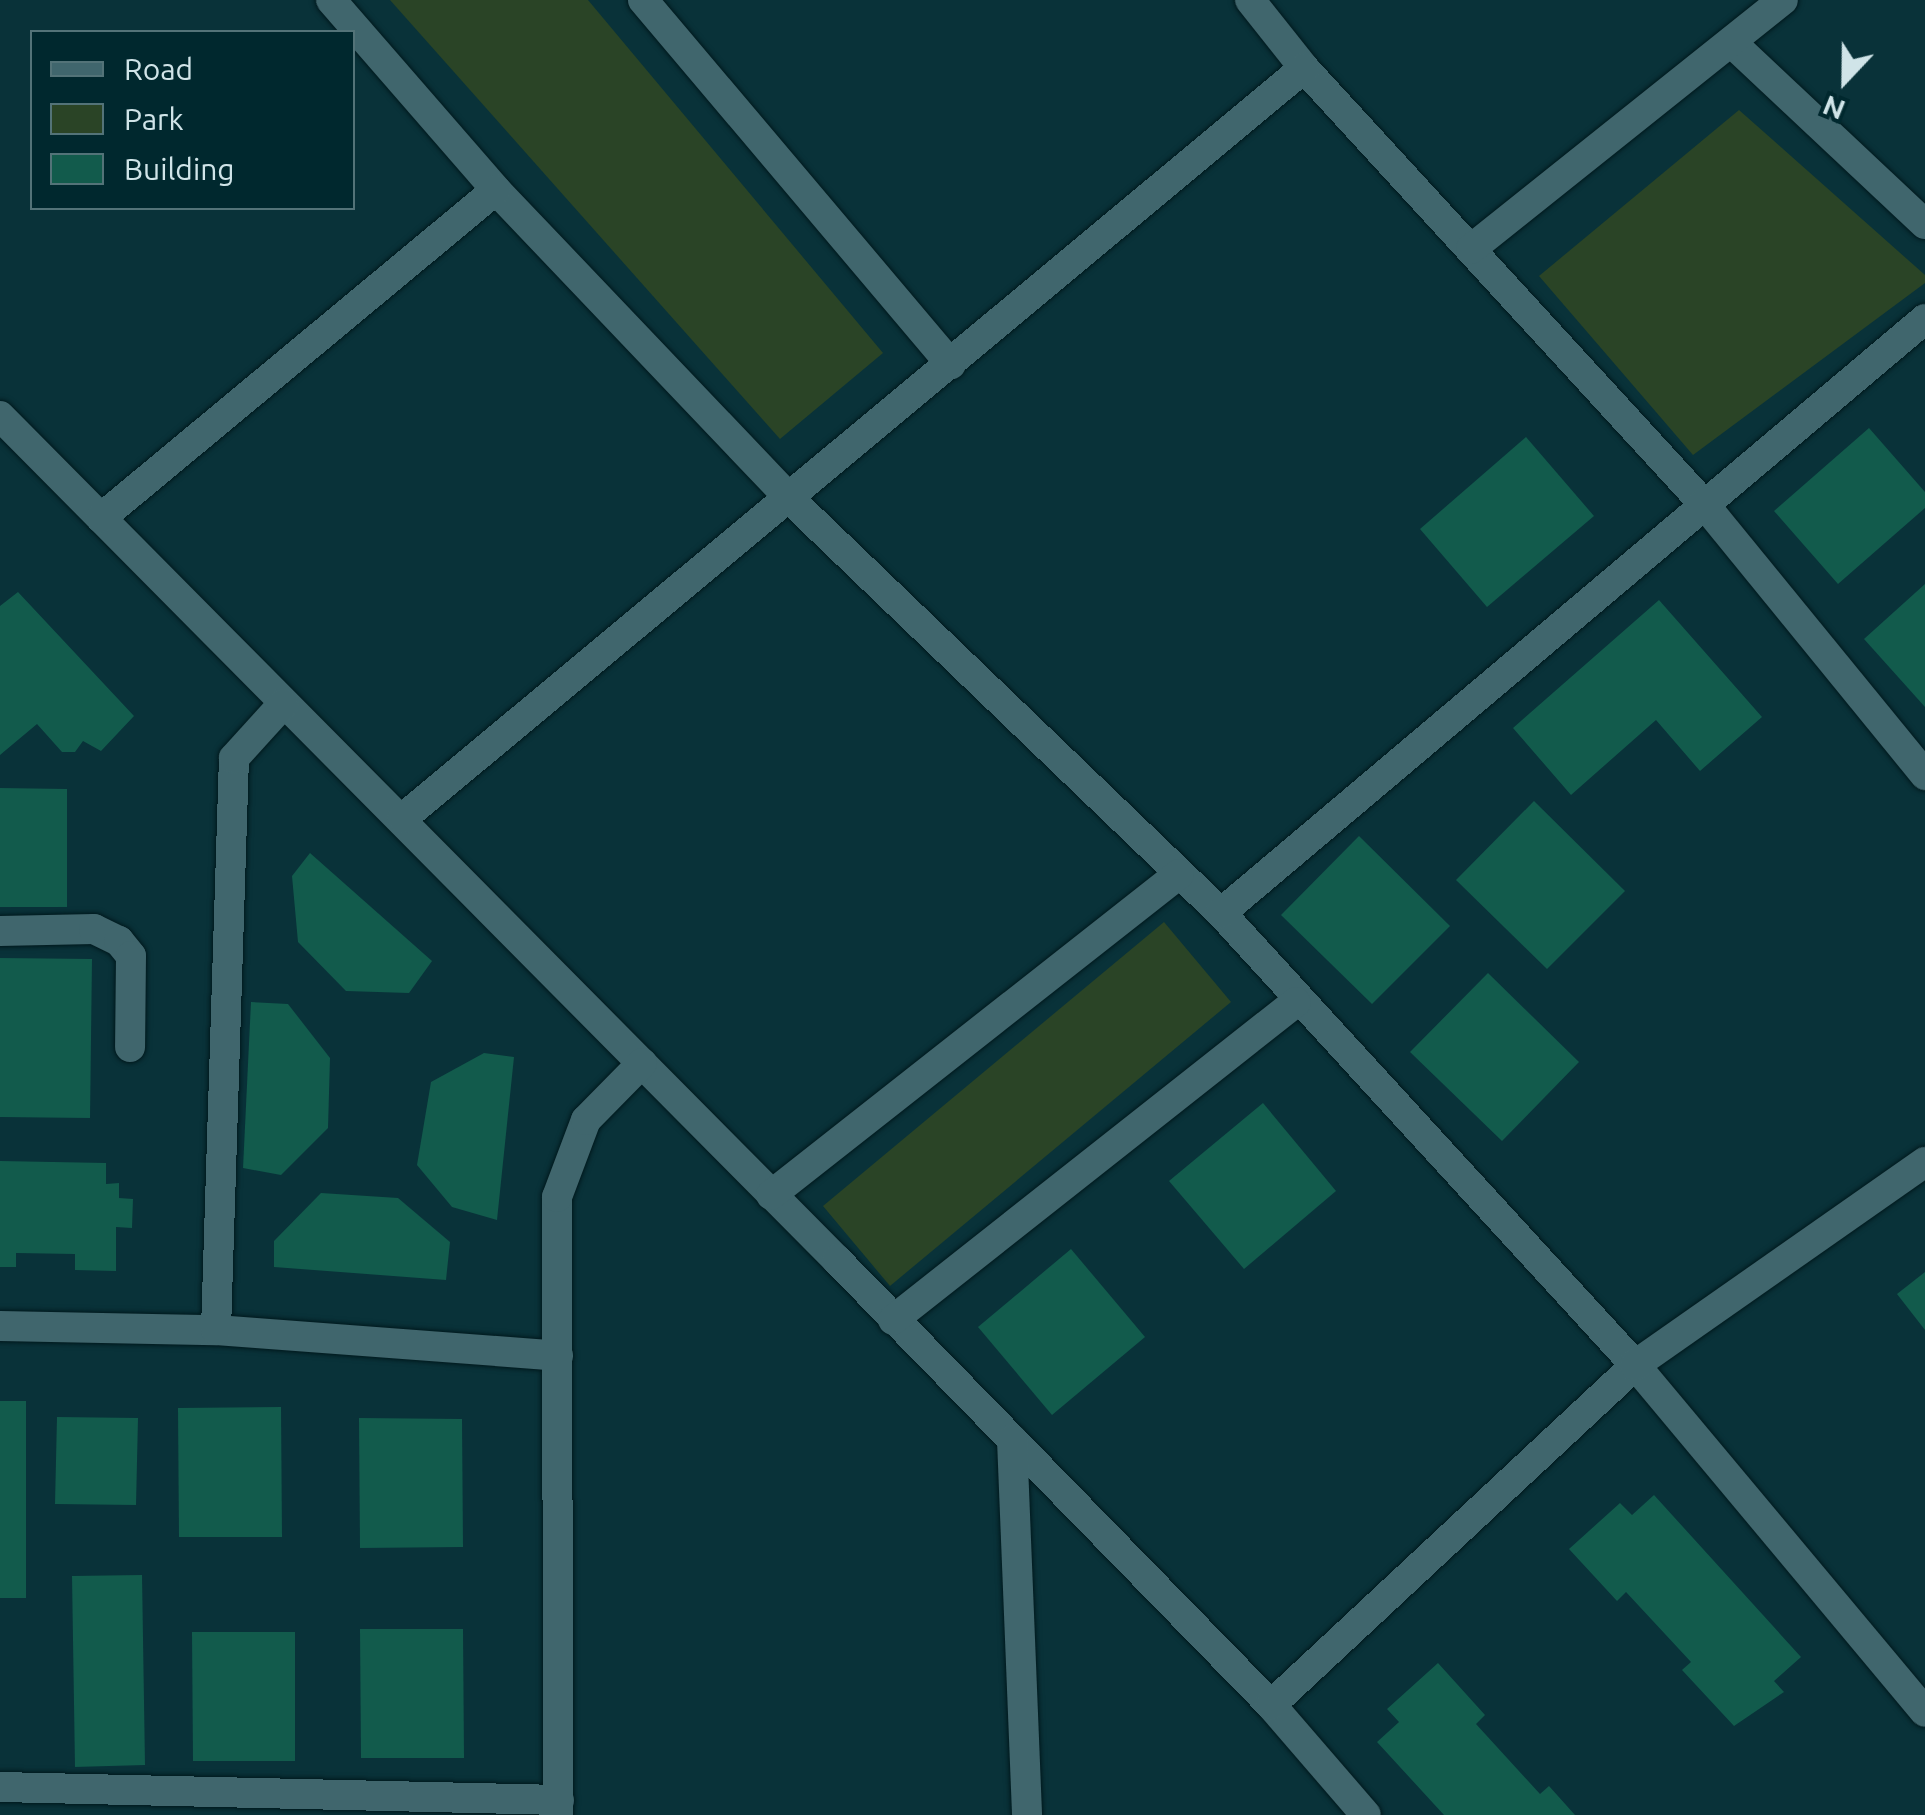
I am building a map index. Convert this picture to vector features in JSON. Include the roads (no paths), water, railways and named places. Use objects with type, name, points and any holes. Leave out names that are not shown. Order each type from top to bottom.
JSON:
[{"type":"street","points":[[330,0],[496,190],[792,501],[1221,914],[1296,1002],[1634,1365],[1925,1712]]},
{"type":"street","points":[[643,0],[951,364]]},
{"type":"street","points":[[1250,0],[1304,68],[1704,504],[1925,775]]},
{"type":"street","points":[[1471,249],[1783,0]]},
{"type":"street","points":[[1730,42],[1925,224]]},
{"type":"street","points":[[403,818],[792,501],[1304,68]]},
{"type":"street","points":[[101,518],[496,190]]},
{"type":"street","points":[[1221,914],[1925,319]]},
{"type":"street","points":[[0,416],[284,704],[403,818],[1271,1705],[1366,1815]]},
{"type":"street","points":[[216,1330],[234,758],[284,704]]},
{"type":"street","points":[[771,1195],[1179,874]]},
{"type":"street","points":[[0,931],[94,930],[120,940],[131,956],[130,1047]]},
{"type":"street","points":[[893,1320],[1296,1002]]},
{"type":"street","points":[[0,1787],[252,1805],[558,1808],[556,1196],[563,1169],[602,1098],[642,1063]]},
{"type":"street","points":[[1271,1705],[1634,1365],[1925,1162]]},
{"type":"street","points":[[0,1326],[216,1330],[558,1356]]},
{"type":"street","points":[[1012,1440],[1027,1815]]}]
